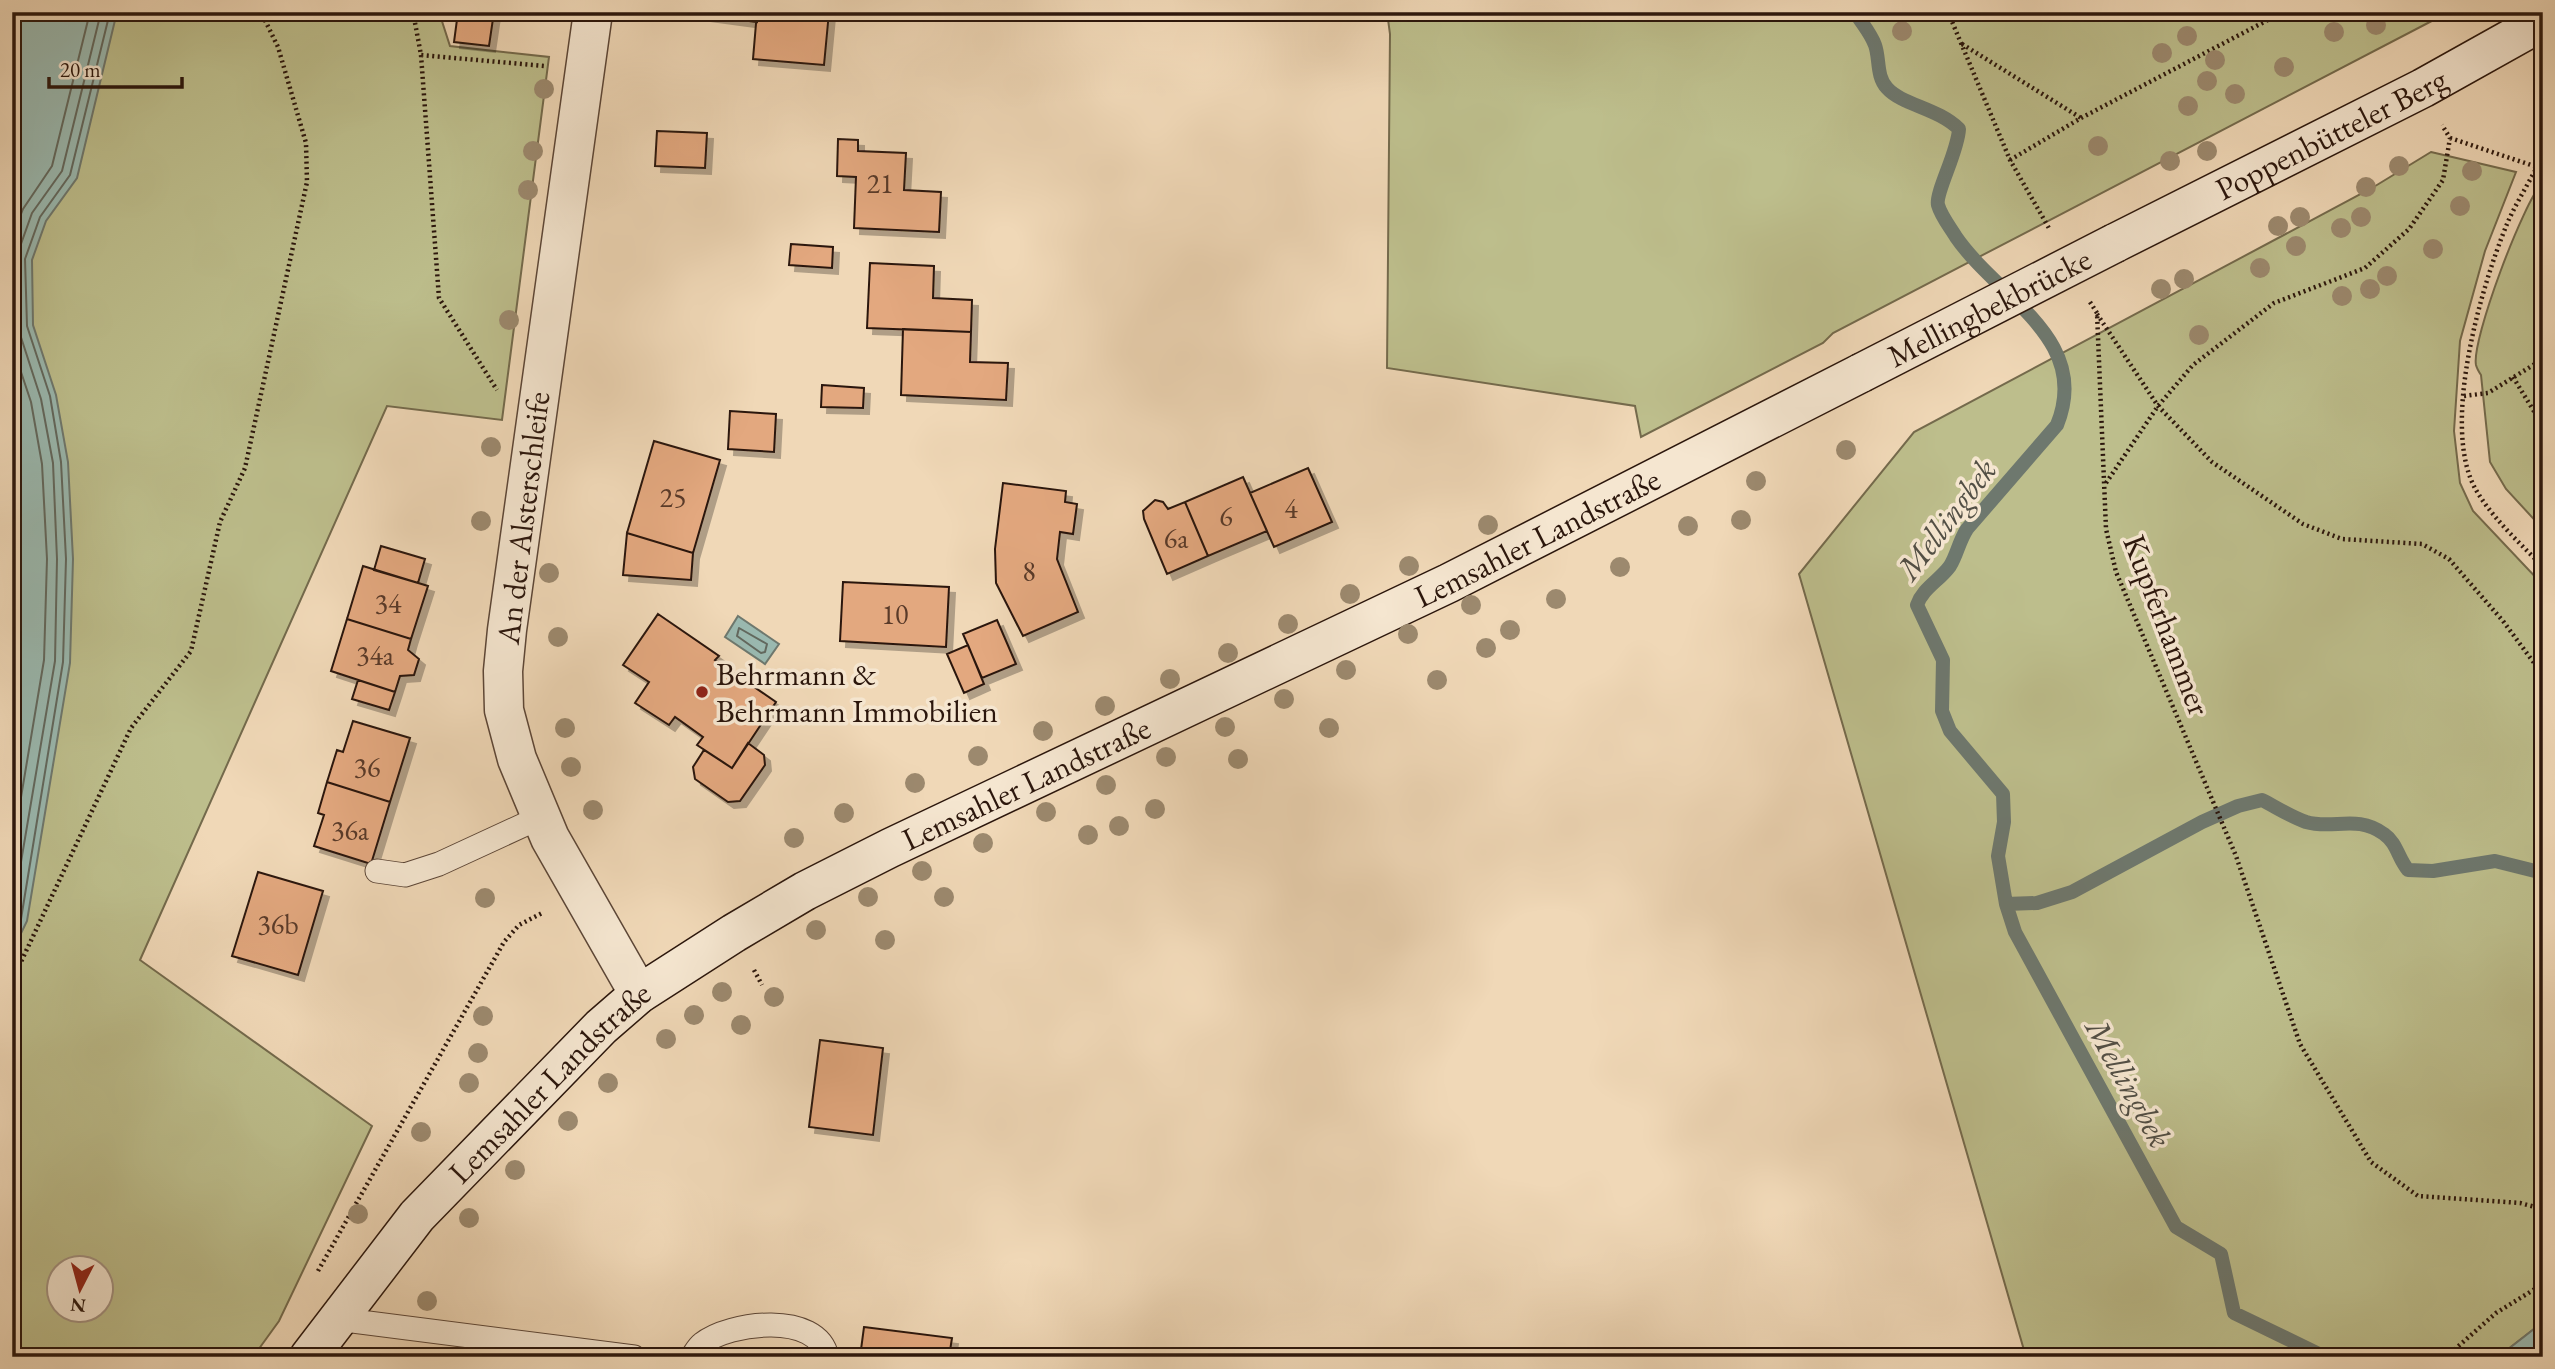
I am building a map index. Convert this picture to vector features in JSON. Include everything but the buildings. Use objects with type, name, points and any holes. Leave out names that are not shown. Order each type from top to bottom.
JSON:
[{"type":"main road","name":"An der Alsterschleife","points":[[593,12],[531,444],[503,671],[504,710],[517,759],[541,817],[639,995]]},
{"type":"main road","name":"Poppenbütteler Berg","points":[[2115,243],[2423,88],[2543,21]]},
{"type":"main road","name":"Mellingbekbrücke","points":[[1861,373],[2115,243]]},
{"type":"main road","name":"Lemsahler Landstraße","points":[[309,1357],[417,1216],[601,1027],[639,995],[805,891],[1449,583],[1861,373]]},
{"type":"lane","points":[[377,871],[405,875],[439,864],[541,817]]},
{"type":"lane","points":[[337,1319],[634,1357]]},
{"type":"lane","points":[[692,1357],[702,1343],[739,1329],[769,1324],[795,1327],[815,1338],[827,1357]]},
{"type":"path","points":[[12,981],[131,728],[191,651],[220,522],[245,468],[307,182],[303,132],[278,47],[261,12]]},
{"type":"path","points":[[413,12],[421,55],[439,298],[531,444]]},
{"type":"path","points":[[2010,160],[2081,118],[2283,12]]},
{"type":"path","points":[[1961,44],[2081,118]]},
{"type":"path","points":[[421,55],[586,69]]},
{"type":"path","points":[[2442,125],[2450,138],[2537,167]]},
{"type":"path","points":[[2158,406],[2193,365],[2274,303],[2365,268],[2409,229],[2443,180],[2450,138]]},
{"type":"path","points":[[2543,163],[2537,167],[2508,222],[2485,284],[2469,351],[2464,396],[2466,459],[2475,489],[2496,517],[2543,567]]},
{"type":"path","points":[[2096,313],[2158,406],[2212,462],[2304,524],[2342,538],[2366,543],[2422,544],[2449,559],[2503,621],[2543,675]]},
{"type":"path","points":[[2464,396],[2488,393],[2543,359]]},
{"type":"path","points":[[2513,377],[2543,426]]},
{"type":"path","name":"Kupferhammer","points":[[2158,406],[2105,484],[2106,529],[2116,572],[2236,856],[2300,1044],[2371,1161],[2418,1196],[2520,1203],[2543,1209]]},
{"type":"path","points":[[312,1282],[504,942],[519,925],[582,892]]},
{"type":"path","points":[[2446,1357],[2496,1313],[2543,1284]]},
{"type":"green space","points":[[12,12],[439,12],[450,46],[549,57],[502,420],[387,406],[140,960],[372,1126],[279,1321],[253,1357],[12,1357]]},
{"type":"green space","points":[[1387,12],[2449,12],[1833,333],[1823,343],[1641,437],[1635,406],[1387,368],[1390,34]]},
{"type":"green space","points":[[2431,152],[2516,172],[2485,251],[2460,341],[2454,431],[2460,483],[2473,511],[2543,585],[2543,1322],[2498,1357],[2026,1357],[1799,574],[1914,432],[2372,188]]},
{"type":"green space","points":[[2543,182],[2543,529],[2506,489],[2490,462],[2481,375],[2476,365],[2482,329],[2500,271],[2534,194]]},
{"type":"water","points":[[12,12],[117,12],[77,178],[46,221],[32,260],[33,325],[56,395],[68,462],[73,559],[70,663],[27,921],[12,952]]},
{"type":"water","points":[[738,616],[779,644],[765,664],[725,637]]},
{"type":"water","points":[[2543,1322],[2543,1357],[2498,1357]]},
{"type":"waterway","name":"Mellingbek","points":[[1855,12],[1875,45],[1880,73],[1887,88],[1902,99],[1941,116],[1959,129],[1940,191],[1939,209],[1956,237],[1974,259],[2035,322],[2051,344],[2062,368],[2064,395],[2057,425],[1967,529],[1950,566],[1923,594],[1917,605],[1943,660],[1942,711],[1950,731],[2003,794],[2004,822],[1998,856],[2006,904],[2015,932],[2176,1227],[2221,1254],[2234,1313],[2325,1357]]},
{"type":"waterway","points":[[2006,904],[2037,903],[2072,892],[2202,822],[2238,806],[2262,800],[2306,822],[2355,824],[2374,828],[2392,842],[2408,870],[2433,871],[2495,861],[2543,873]]},
{"type":"place","name":"Behrmann & Behrmann Immobilien","points":[[702,692]]}]
